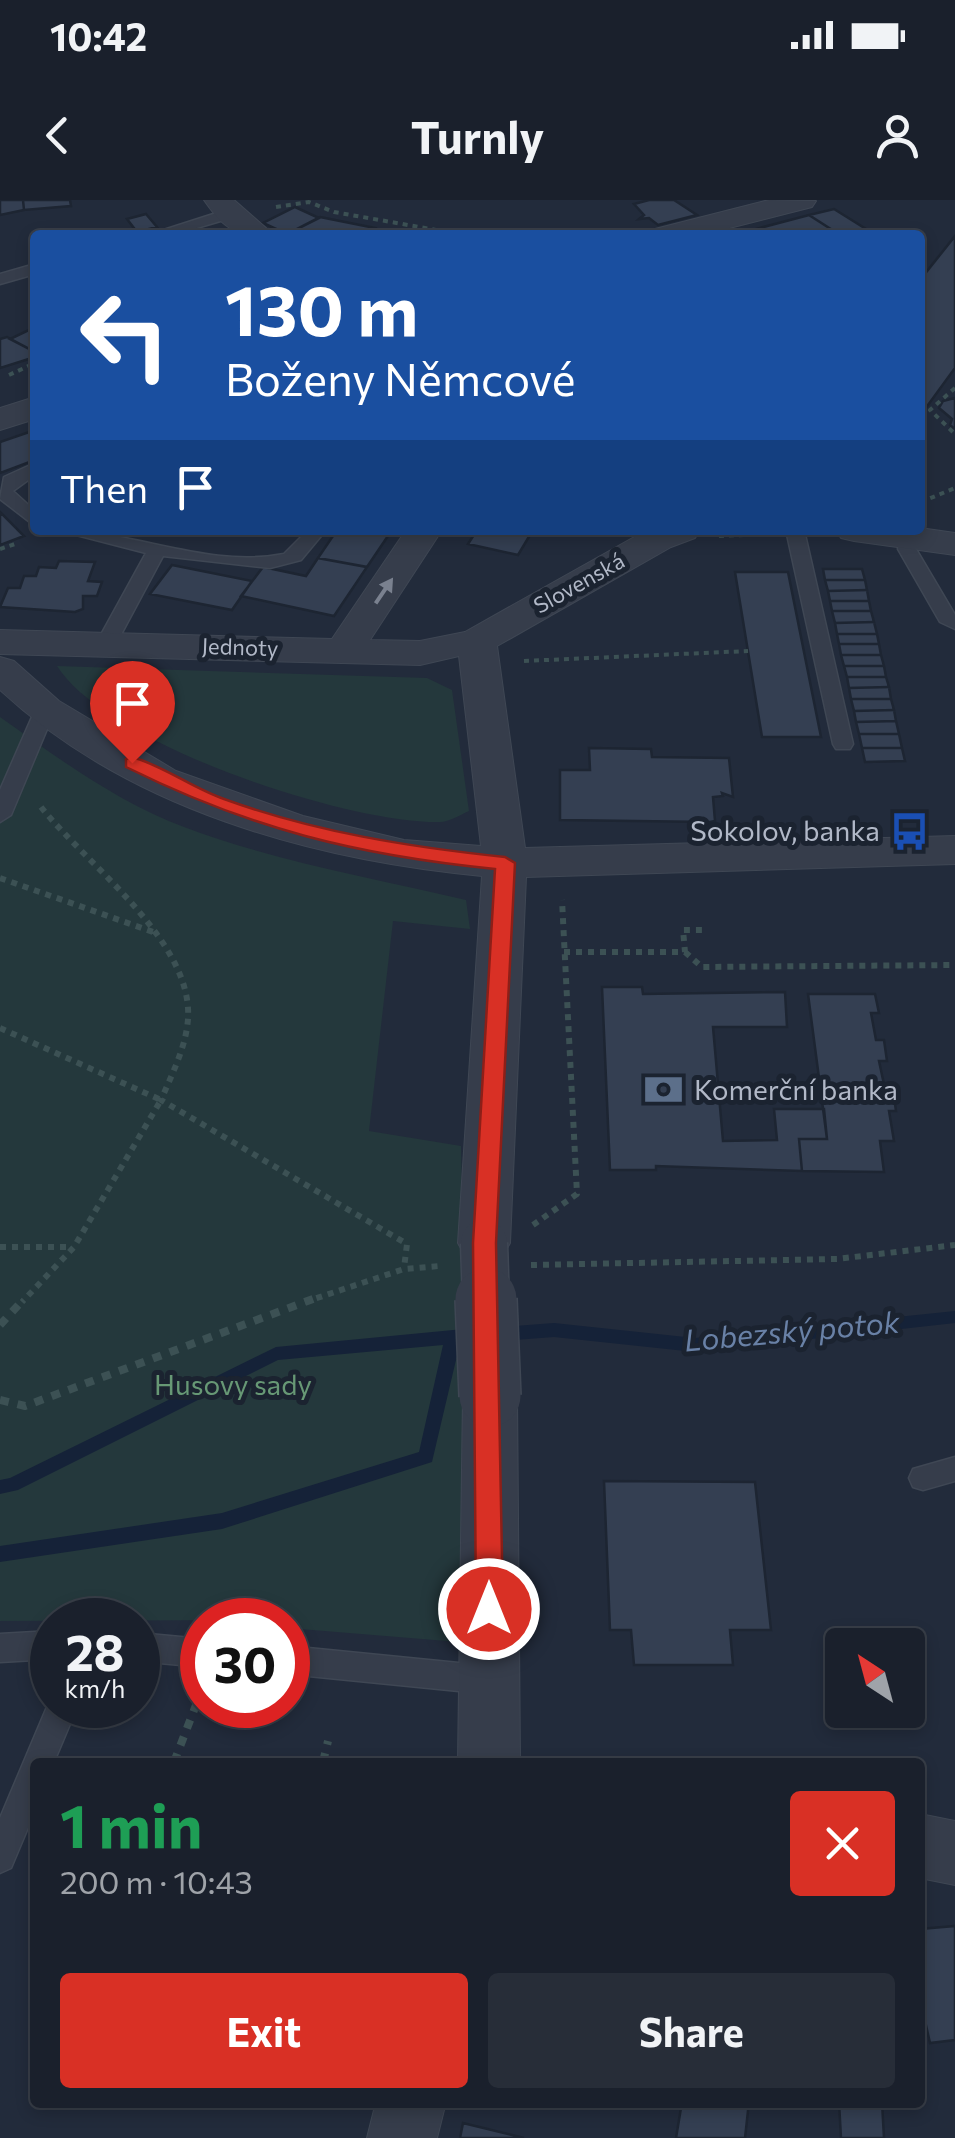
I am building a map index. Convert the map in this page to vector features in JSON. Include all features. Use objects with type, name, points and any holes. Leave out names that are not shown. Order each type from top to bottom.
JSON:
[{"type":"street","points":[[704,200],[742,227]]},
{"type":"street","points":[[714,230],[742,227],[801,202]]},
{"type":"street","points":[[224,207],[254,230]]},
{"type":"street","points":[[0,394],[30,384]]},
{"type":"street","points":[[0,420],[30,409]]},
{"type":"street","points":[[343,651],[421,535]]},
{"type":"street","name":"Slovenská","points":[[492,651],[658,538],[688,535]]},
{"type":"street","points":[[888,535],[955,544]]},
{"type":"street","name":"Jednoty","points":[[0,642],[420,653],[492,651]]},
{"type":"street","points":[[490,1758],[490,1396],[505,863],[492,651]]},
{"type":"street","points":[[0,670],[45,710],[161,781],[293,828],[404,854],[505,863],[955,850]]},
{"type":"street","points":[[925,1847],[955,1853]]},
{"type":"street","points":[[402,2138],[409,2108]]},
{"type":"lane","points":[[168,230],[224,207]]},
{"type":"lane","points":[[0,280],[30,271]]},
{"type":"lane","points":[[30,471],[10,481],[3,492],[30,516]]},
{"type":"lane","points":[[92,535],[230,560],[275,561],[300,551],[313,535]]},
{"type":"lane","points":[[796,535],[843,744]]},
{"type":"lane","points":[[909,538],[907,549],[947,618],[955,624]]},
{"type":"lane","points":[[108,642],[158,548]]},
{"type":"lane","points":[[0,815],[45,710]]},
{"type":"lane","points":[[923,1478],[955,1469]]},
{"type":"lane","points":[[0,1648],[30,1646]]},
{"type":"lane","points":[[310,1662],[489,1680]]},
{"type":"lane","points":[[41,1758],[53,1728]]},
{"type":"lane","points":[[0,1857],[30,1784]]},
{"type":"path","points":[[224,207],[309,202],[350,215],[437,230]]},
{"type":"path","points":[[343,222],[350,215]]},
{"type":"path","points":[[411,230],[414,226]]},
{"type":"path","points":[[0,380],[30,365]]},
{"type":"path","points":[[955,388],[930,410],[955,434]]},
{"type":"path","points":[[925,500],[955,488]]},
{"type":"path","points":[[492,651],[748,651]]},
{"type":"path","points":[[0,1325],[74,1246],[161,1100],[182,1052],[189,1006],[184,975],[162,935],[80,855],[18,779]]},
{"type":"path","points":[[0,878],[162,935]]},
{"type":"path","points":[[493,1252],[577,1194],[562,890]]},
{"type":"path","points":[[706,930],[682,930],[685,952],[702,967],[955,965]]},
{"type":"path","points":[[564,952],[685,952]]},
{"type":"path","points":[[0,1028],[59,1058],[161,1100],[407,1244],[404,1269]]},
{"type":"path","points":[[0,1400],[25,1406],[404,1269],[493,1252],[837,1259],[955,1244]]},
{"type":"path","points":[[0,1247],[74,1246]]},
{"type":"path","points":[[176,1758],[187,1728]]},
{"type":"path","points":[[323,1758],[328,1741]]},
{"type":"green space","points":[[57,666],[427,678],[452,690],[469,811],[443,822],[399,819],[349,810],[233,774],[176,751],[125,724],[84,695]]},
{"type":"green space","name":"Husovy sady","points":[[0,717],[112,792],[184,827],[288,859],[466,900],[470,929],[393,921],[369,1131],[461,1146],[471,1643],[310,1630],[310,1598],[180,1598],[180,1620],[160,1620],[160,1598],[30,1598],[30,1621],[0,1621]]},
{"type":"building","points":[[0,200],[23,200],[24,210],[0,215]]},
{"type":"building","points":[[23,200],[70,200],[71,206],[24,210]]},
{"type":"building","points":[[674,200],[697,215],[658,225],[649,218],[639,219],[644,215],[634,204]]},
{"type":"building","points":[[295,207],[319,218],[295,230],[278,230],[263,223]]},
{"type":"building","points":[[834,209],[866,229],[832,230],[809,215]]},
{"type":"building","points":[[146,214],[157,227],[135,230],[127,219]]},
{"type":"building","points":[[809,215],[832,230],[757,230]]},
{"type":"building","points":[[320,217],[375,228],[373,230],[295,230]]},
{"type":"building","points":[[955,236],[955,368],[925,409],[925,274]]},
{"type":"building","points":[[30,329],[30,349],[10,339]]},
{"type":"building","points":[[7,337],[30,349],[30,359],[0,368],[0,339]]},
{"type":"building","points":[[955,398],[955,429],[950,425],[952,419],[939,408],[943,401]]},
{"type":"building","points":[[30,432],[30,462],[0,473],[0,442]]},
{"type":"building","points":[[0,512],[24,536],[0,545]]},
{"type":"building","points":[[334,535],[389,535],[367,567],[318,558]]},
{"type":"building","points":[[474,535],[530,535],[518,555],[468,544]]},
{"type":"building","points":[[318,558],[367,567],[334,616],[241,596],[263,567],[306,576]]},
{"type":"building","points":[[59,561],[95,562],[88,581],[102,582],[97,596],[83,596],[83,609],[75,612],[0,607],[8,588],[20,588],[24,576],[36,576],[39,567],[56,568]]},
{"type":"building","points":[[172,565],[252,581],[232,610],[150,594]]},
{"type":"building","points":[[823,569],[862,569],[865,580],[825,580]]},
{"type":"building","points":[[735,572],[788,572],[821,737],[762,737]]},
{"type":"building","points":[[825,580],[865,580],[867,590],[828,591]]},
{"type":"building","points":[[867,590],[869,601],[830,601],[828,591]]},
{"type":"building","points":[[830,601],[869,601],[871,611],[832,611]]},
{"type":"building","points":[[832,611],[871,611],[874,622],[835,623]]},
{"type":"building","points":[[874,622],[877,634],[837,634],[835,623]]},
{"type":"building","points":[[837,634],[877,634],[879,644],[839,644]]},
{"type":"building","points":[[839,644],[879,644],[881,655],[841,655]]},
{"type":"building","points":[[841,655],[881,655],[884,666],[844,666]]},
{"type":"building","points":[[844,666],[884,666],[886,677],[847,677]]},
{"type":"building","points":[[847,677],[886,677],[889,687],[849,688]]},
{"type":"building","points":[[889,687],[891,699],[851,699],[849,688]]},
{"type":"building","points":[[851,699],[891,699],[894,710],[854,711]]},
{"type":"building","points":[[894,710],[896,721],[856,722],[854,711]]},
{"type":"building","points":[[896,721],[899,734],[859,734],[856,722]]},
{"type":"building","points":[[859,734],[899,734],[902,748],[862,748]]},
{"type":"building","points":[[589,748],[651,749],[652,757],[729,758],[733,797],[722,793],[723,796],[713,797],[715,821],[710,822],[560,820],[560,770],[590,770]]},
{"type":"building","points":[[862,748],[902,748],[905,761],[865,762]]},
{"type":"building","points":[[602,987],[642,987],[643,994],[785,992],[787,1027],[713,1027],[723,1141],[777,1140],[774,1109],[824,1109],[827,1139],[799,1139],[802,1171],[656,1166],[656,1170],[610,1170]]},
{"type":"building","points":[[808,994],[875,994],[879,1013],[871,1013],[876,1040],[884,1040],[887,1061],[879,1061],[885,1089],[893,1089],[896,1111],[889,1111],[894,1141],[880,1141],[884,1172],[802,1171],[799,1139],[827,1139]]},
{"type":"building","points":[[604,1481],[755,1482],[771,1630],[730,1630],[733,1665],[634,1665],[631,1630],[610,1630]]},
{"type":"building","points":[[955,1926],[955,2040],[930,2043],[925,2021],[925,1929]]},
{"type":"building","points":[[681,2108],[748,2108],[745,2138],[676,2138]]},
{"type":"building","points":[[839,2108],[882,2108],[884,2138],[841,2138]]},
{"type":"building","points":[[463,2123],[524,2138],[460,2138]]},
{"type":"waterway","name":"Lobezský potok","points":[[501,1334],[554,1330],[695,1345],[955,1317]]},
{"type":"waterway","name":"Lobezský potok","points":[[453,1337],[474,1335]]},
{"type":"waterway","name":"Lobezský potok","points":[[0,1487],[12,1485],[276,1354],[453,1337]]},
{"type":"waterway","points":[[0,1554],[222,1521],[426,1457],[453,1337]]},
{"type":"place","name":"Sokolov, banka","points":[[910,831]]},
{"type":"place","name":"Komerční banka","points":[[664,1090]]},
{"type":"route","points":[[132,763],[161,781],[214,803],[293,828],[404,854],[505,863],[484,1243],[490,1396],[489,1609]]}]
